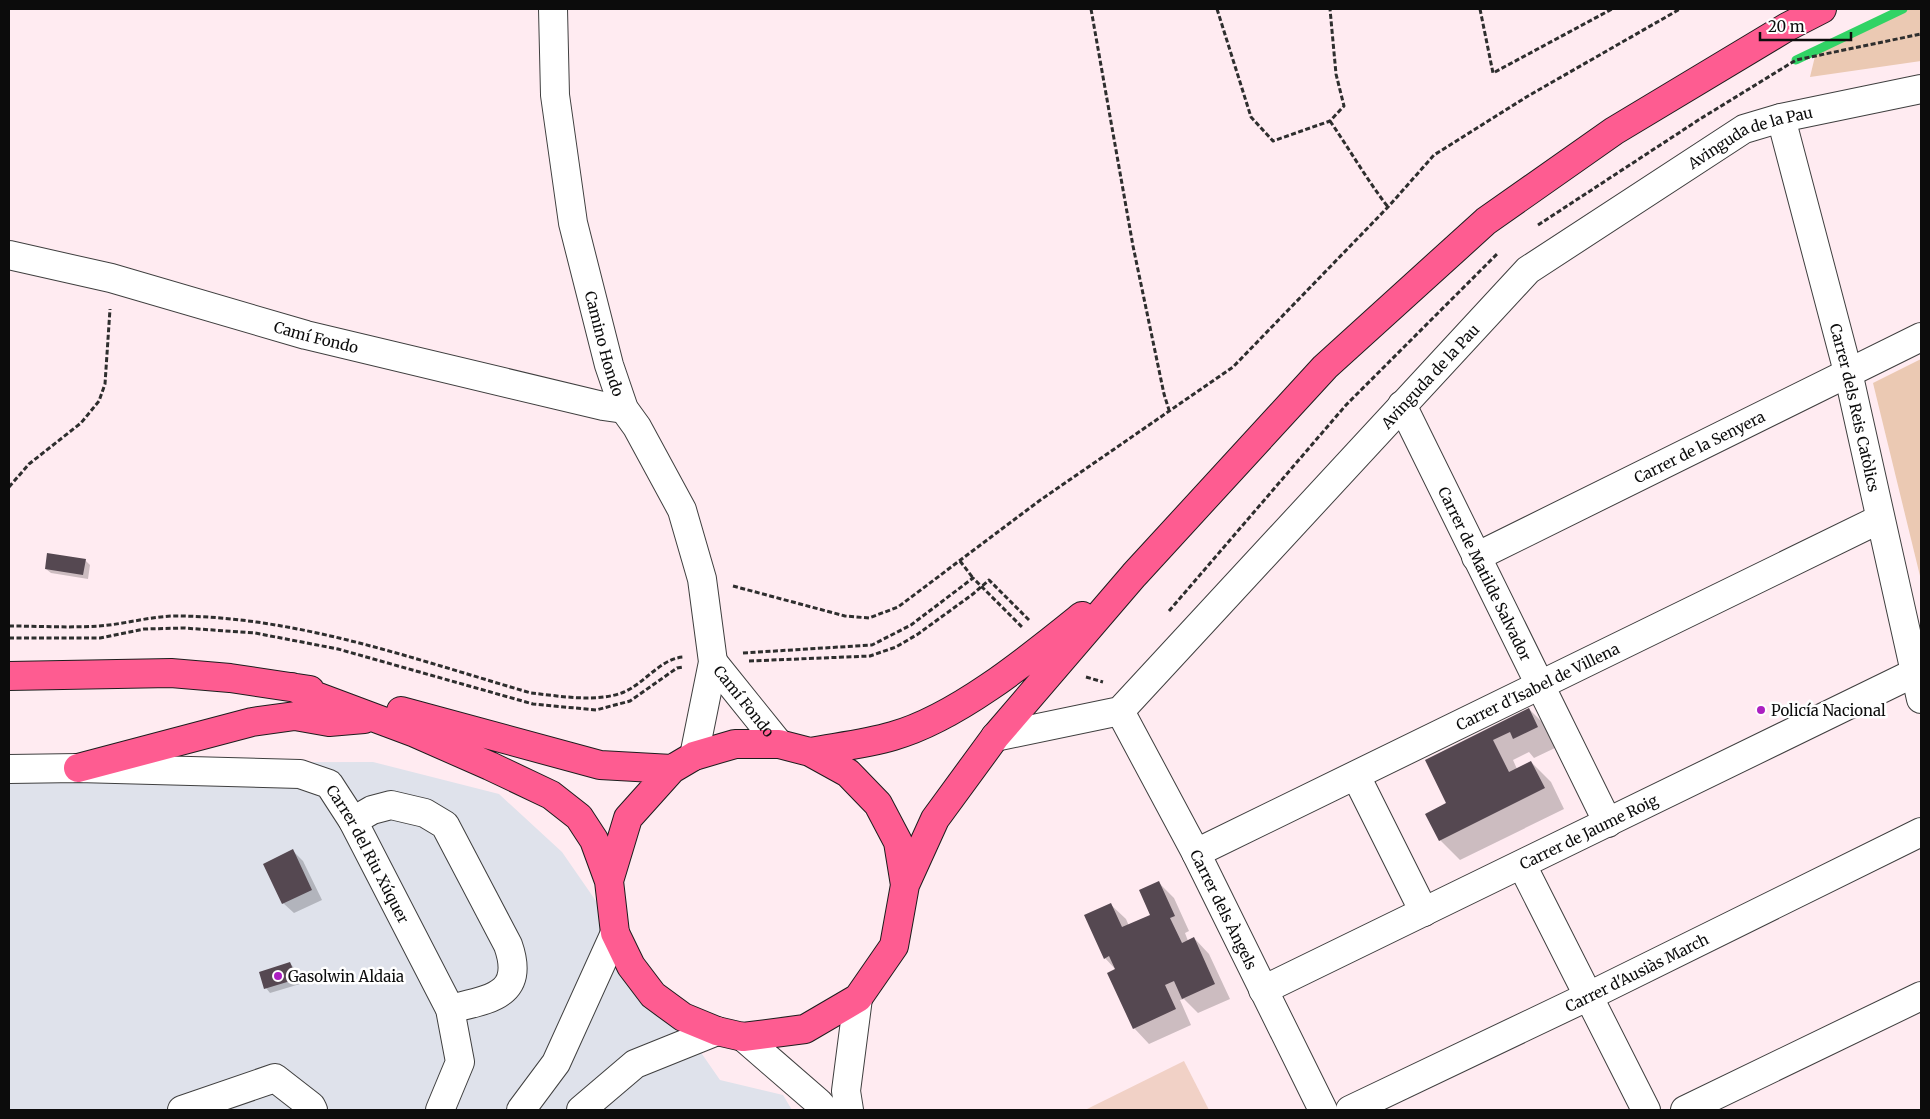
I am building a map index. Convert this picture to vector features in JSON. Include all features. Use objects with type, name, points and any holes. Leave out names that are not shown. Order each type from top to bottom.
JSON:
[{"type":"main road","points":[[292,687],[490,766],[551,795],[579,817],[594,840],[609,881],[616,933],[631,966],[654,995],[683,1017],[730,1034],[805,1030],[858,998],[894,946],[905,885],[935,819],[1058,649],[1134,574],[1325,367],[1486,221],[1614,131],[1787,27],[1822,9]]},
{"type":"main road","points":[[810,752],[893,736],[949,714],[1058,649]]},
{"type":"main road","points":[[9,676],[171,673],[230,678],[292,687],[366,699],[422,718],[600,765],[683,763],[735,744],[779,744],[810,752],[848,773],[878,804],[898,842],[905,885]]},
{"type":"main road","points":[[78,768],[252,722],[294,716],[329,722],[375,719]]},
{"type":"main road","points":[[609,881],[628,818],[683,763]]},
{"type":"street","name":"Camino Hondo","points":[[553,9],[556,95],[573,223],[609,365],[624,409],[637,427],[682,510],[702,578],[713,659]]},
{"type":"street","name":"Avinguda de la Pau","points":[[1120,711],[1528,270],[1744,129],[1782,118],[1921,89]]},
{"type":"street","name":"Carrer dels Reis Catòlics","points":[[1782,118],[1848,372],[1921,699]]},
{"type":"street","name":"Camí Fondo","points":[[9,254],[111,278],[306,335],[603,406],[624,409]]},
{"type":"street","name":"Carrer de la Senyera","points":[[1476,557],[1921,337]]},
{"type":"street","name":"Carrer de Matilde Salvador","points":[[1402,405],[1608,823]]},
{"type":"street","name":"Carrer d'Isabel de Villena","points":[[1196,853],[1880,519]]},
{"type":"street","name":"Camí Fondo","points":[[713,659],[779,744]]},
{"type":"street","name":"Camí Fondo","points":[[683,763],[713,659]]},
{"type":"street","name":"Carrer de Jaume Roig","points":[[1263,990],[1914,673]]},
{"type":"street","points":[[995,737],[1120,711]]},
{"type":"street","name":"Carrer dels Àngels","points":[[1120,711],[1196,853],[1323,1110]]},
{"type":"street","name":"Carrer del Riu Xúquer","points":[[9,769],[78,768],[300,774],[329,784],[353,821],[450,1009],[460,1062],[440,1110]]},
{"type":"street","points":[[1356,776],[1424,912]]},
{"type":"street","points":[[353,821],[372,810],[390,805],[425,813],[445,825],[508,945],[514,962],[510,984],[496,997],[450,1009]]},
{"type":"street","name":"Carrer d'Ausiàs March","points":[[1350,1110],[1589,996],[1921,832]]},
{"type":"street","points":[[1522,865],[1646,1110]]},
{"type":"street","points":[[521,1110],[556,1063],[616,933]]},
{"type":"street","points":[[1685,1110],[1921,996]]},
{"type":"street","points":[[849,1110],[846,1091],[858,998]]},
{"type":"street","points":[[581,1110],[635,1064],[730,1034],[818,1102],[825,1110]]},
{"type":"street","points":[[182,1110],[275,1078],[311,1106],[313,1110]]},
{"type":"path","points":[[1091,9],[1133,246],[1164,394],[1170,411]]},
{"type":"path","points":[[1217,9],[1251,116],[1273,141],[1330,121],[1344,106],[1336,74],[1330,9]]},
{"type":"path","points":[[1480,9],[1493,73],[1612,9]]},
{"type":"path","points":[[702,578],[845,616],[869,618],[898,607],[1039,501],[1233,367],[1388,207],[1434,156],[1528,96],[1680,9]]},
{"type":"path","points":[[1535,227],[1700,119],[1796,60],[1921,34]]},
{"type":"path","points":[[1330,121],[1355,157],[1368,182],[1388,207]]},
{"type":"path","points":[[1168,612],[1346,405],[1502,249]]},
{"type":"path","points":[[9,486],[29,464],[81,423],[99,401],[105,384],[111,278]]},
{"type":"path","points":[[960,561],[980,588]]},
{"type":"path","points":[[9,638],[100,638],[144,629],[184,628],[255,633],[338,649],[533,704],[596,710],[630,701],[677,668],[713,659],[872,645],[911,625],[973,578]]},
{"type":"path","points":[[9,626],[100,626],[136,620],[181,616],[255,622],[345,639],[531,693],[592,697],[623,692],[643,681],[675,657],[713,659],[870,656],[896,647],[918,634],[989,580],[1088,679],[1100,683],[1106,681]]},
{"type":"shaded area","points":[[1899,9],[1921,9],[1921,61],[1810,77],[1817,48]]},
{"type":"shaded area","points":[[1921,359],[1921,580],[1873,383]]},
{"type":"shaded area","points":[[373,762],[499,794],[562,852],[720,1080],[783,1095],[792,1110],[9,1110],[9,763]]},
{"type":"shaded area","points":[[1184,1061],[1209,1110],[1085,1110]]},
{"type":"building","points":[[47,553],[86,559],[83,575],[45,569]]},
{"type":"building","points":[[1529,708],[1538,727],[1513,739],[1510,732],[1493,740],[1509,772],[1531,761],[1545,788],[1439,841],[1425,814],[1446,803],[1425,760]]},
{"type":"building","points":[[293,849],[312,890],[282,904],[263,864]]},
{"type":"building","points":[[1159,881],[1175,916],[1170,918],[1182,943],[1194,937],[1215,984],[1182,999],[1174,981],[1165,985],[1176,1009],[1133,1029],[1107,973],[1115,969],[1109,956],[1104,959],[1084,915],[1111,903],[1122,927],[1150,915],[1139,890]]},
{"type":"building","name":"Gasolwin Aldaia","points":[[290,962],[297,979],[264,989],[259,972]]},
{"type":"waterway","points":[[1796,60],[1903,9]]},
{"type":"place","name":"Policía Nacional","points":[[1761,710]]},
{"type":"place","name":"Gasolwin Aldaia","points":[[278,976]]}]
